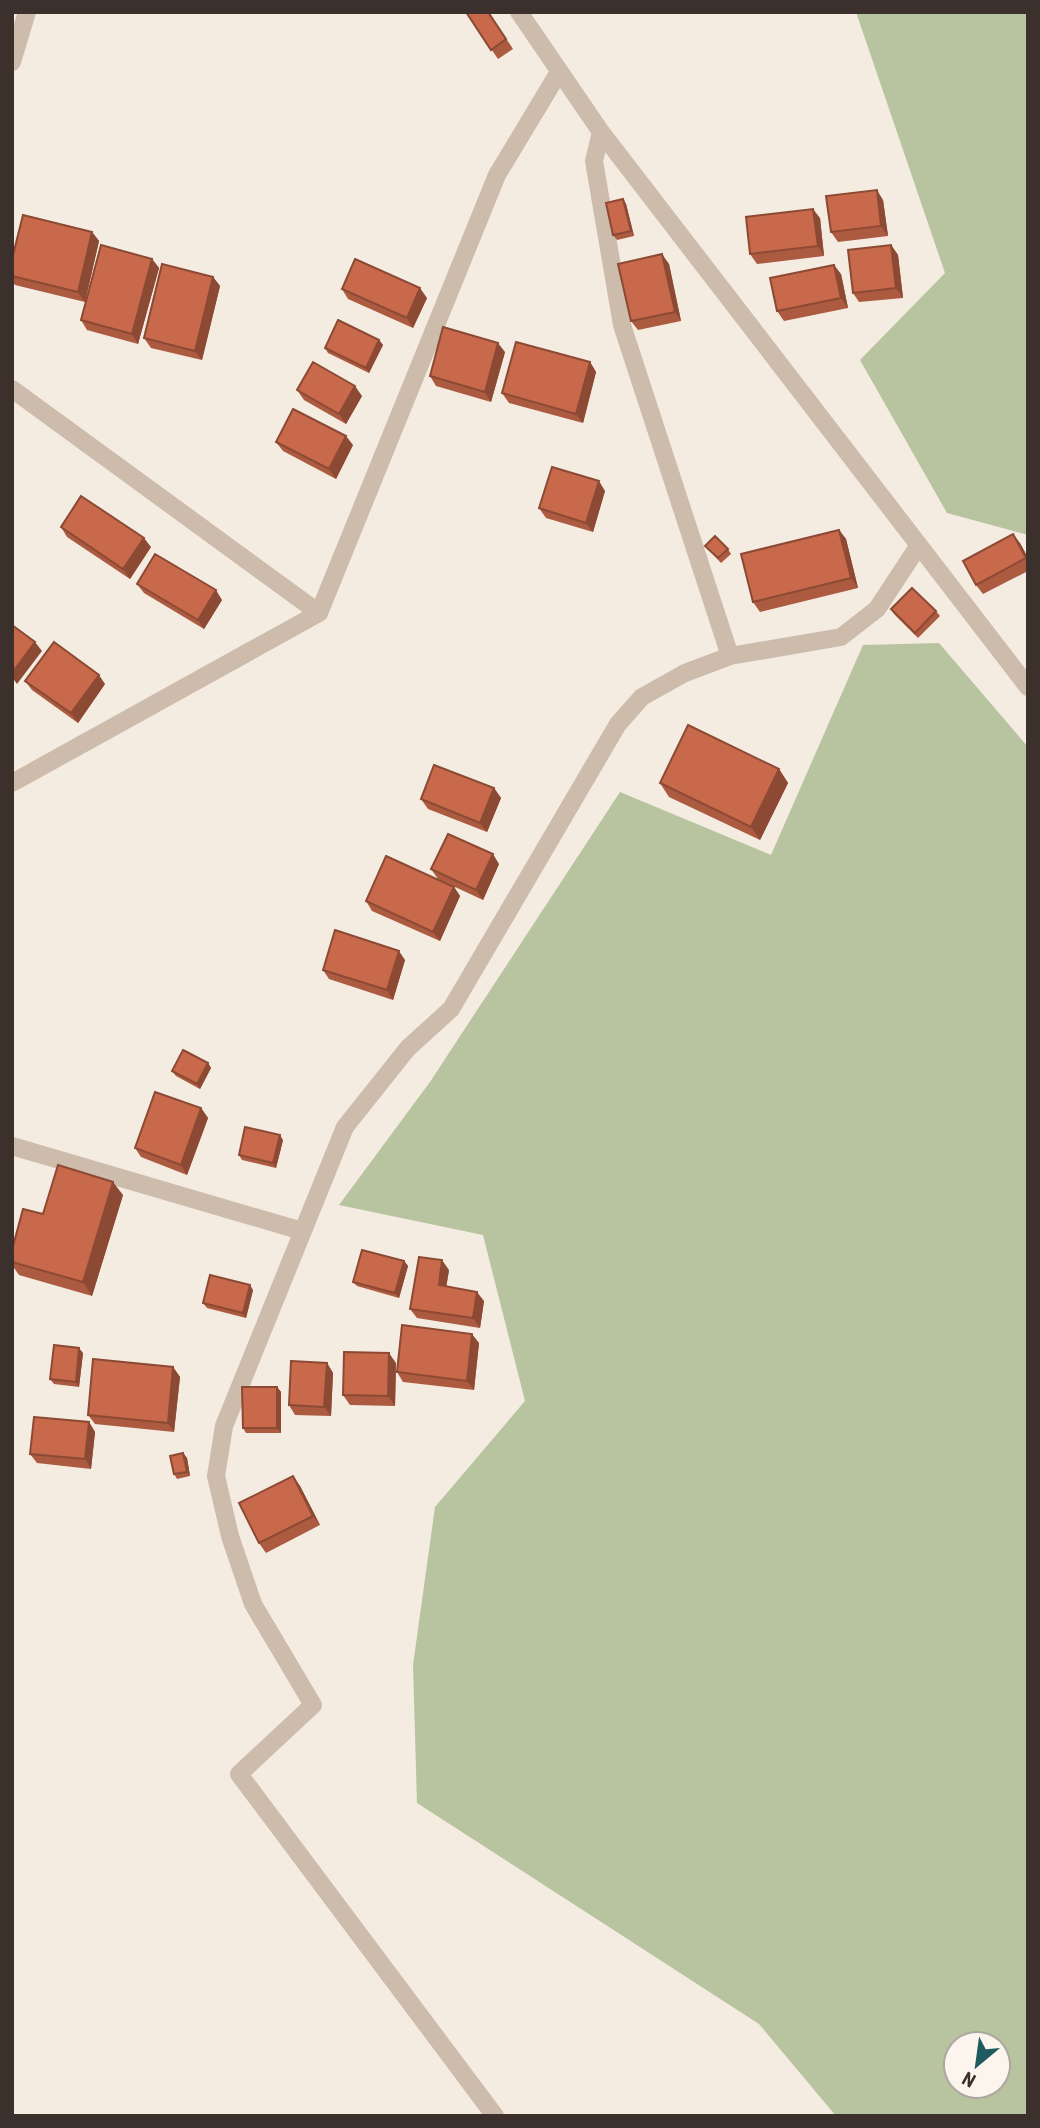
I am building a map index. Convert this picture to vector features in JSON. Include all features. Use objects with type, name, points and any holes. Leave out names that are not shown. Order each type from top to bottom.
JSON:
[{"type":"street","points":[[12,62],[26,12]]},
{"type":"street","points":[[519,12],[601,132],[1028,687]]},
{"type":"street","points":[[12,783],[319,613],[497,175],[559,72]]},
{"type":"street","points":[[601,132],[594,161],[622,325],[730,656]]},
{"type":"street","points":[[12,389],[319,613]]},
{"type":"street","points":[[495,2116],[239,1774],[313,1704],[253,1604],[230,1536],[216,1476],[225,1426],[345,1128],[408,1048],[451,1009],[618,724],[642,697],[685,673],[730,656],[841,637],[877,610],[919,545]]},
{"type":"street","points":[[12,1146],[302,1231]]},
{"type":"green space","points":[[856,12],[1028,12],[1028,535],[947,513],[860,360],[945,273]]},
{"type":"green space","points":[[939,643],[1028,747],[1028,2116],[836,2116],[759,2024],[417,1803],[413,1665],[435,1507],[525,1401],[483,1235],[339,1205],[430,1082],[620,792],[771,855],[863,645]]},
{"type":"building","points":[[466,12],[488,12],[506,39],[491,50]]},
{"type":"building","points":[[877,190],[881,226],[831,232],[826,196]]},
{"type":"building","points":[[623,199],[631,231],[613,235],[606,203]]},
{"type":"building","points":[[813,209],[818,246],[750,254],[746,217]]},
{"type":"building","points":[[23,215],[92,232],[78,292],[12,276],[12,259]]},
{"type":"building","points":[[101,245],[152,259],[132,334],[81,320]]},
{"type":"building","points":[[891,245],[896,288],[853,293],[848,250]]},
{"type":"building","points":[[662,254],[675,312],[631,321],[618,264]]},
{"type":"building","points":[[355,259],[420,288],[407,318],[342,289]]},
{"type":"building","points":[[162,264],[213,277],[195,351],[144,338]]},
{"type":"building","points":[[834,265],[841,298],[777,311],[770,278]]},
{"type":"building","points":[[338,320],[379,340],[366,368],[325,348]]},
{"type":"building","points":[[443,327],[498,343],[485,392],[430,376]]},
{"type":"building","points":[[516,342],[590,362],[576,414],[502,393]]},
{"type":"building","points":[[313,362],[355,386],[339,414],[297,390]]},
{"type":"building","points":[[293,409],[346,436],[329,469],[276,442]]},
{"type":"building","points":[[552,467],[599,481],[586,523],[539,508]]},
{"type":"building","points":[[81,496],[144,538],[123,569],[61,527]]},
{"type":"building","points":[[839,530],[851,578],[753,602],[741,554]]},
{"type":"building","points":[[1013,534],[1026,558],[976,585],[963,561]]},
{"type":"building","points":[[715,536],[728,549],[718,558],[705,546]]},
{"type":"building","points":[[155,554],[216,590],[198,620],[137,584]]},
{"type":"building","points":[[912,588],[936,611],[915,633],[891,609]]},
{"type":"building","points":[[12,625],[35,642],[12,673]]},
{"type":"building","points":[[54,642],[99,675],[71,713],[25,681]]},
{"type":"building","points":[[688,725],[779,769],[751,827],[660,783]]},
{"type":"building","points":[[434,765],[494,788],[480,823],[421,799]]},
{"type":"building","points":[[448,834],[493,854],[476,890],[431,869]]},
{"type":"building","points":[[386,856],[454,887],[433,932],[366,901]]},
{"type":"building","points":[[335,930],[399,951],[387,990],[323,970]]},
{"type":"building","points":[[183,1050],[208,1063],[197,1084],[172,1071]]},
{"type":"building","points":[[155,1092],[201,1108],[181,1165],[135,1148]]},
{"type":"building","points":[[245,1127],[280,1135],[273,1163],[239,1155]]},
{"type":"building","points":[[58,1165],[113,1182],[83,1282],[12,1262],[12,1250],[23,1209],[43,1214]]},
{"type":"building","points":[[362,1250],[404,1261],[395,1293],[353,1282]]},
{"type":"building","points":[[419,1257],[442,1260],[439,1285],[477,1292],[473,1318],[410,1309]]},
{"type":"building","points":[[210,1275],[250,1285],[243,1313],[203,1303]]},
{"type":"building","points":[[402,1325],[472,1334],[467,1381],[397,1372]]},
{"type":"building","points":[[54,1345],[79,1348],[76,1382],[50,1379]]},
{"type":"building","points":[[344,1352],[389,1353],[388,1396],[343,1395]]},
{"type":"building","points":[[93,1359],[173,1367],[168,1423],[88,1415]]},
{"type":"building","points":[[291,1361],[327,1363],[324,1407],[289,1405]]},
{"type":"building","points":[[242,1387],[277,1387],[277,1428],[243,1428]]},
{"type":"building","points":[[34,1417],[89,1422],[85,1459],[30,1454]]},
{"type":"building","points":[[183,1453],[187,1472],[174,1474],[170,1456]]},
{"type":"building","points":[[293,1476],[313,1516],[259,1543],[239,1503]]}]
